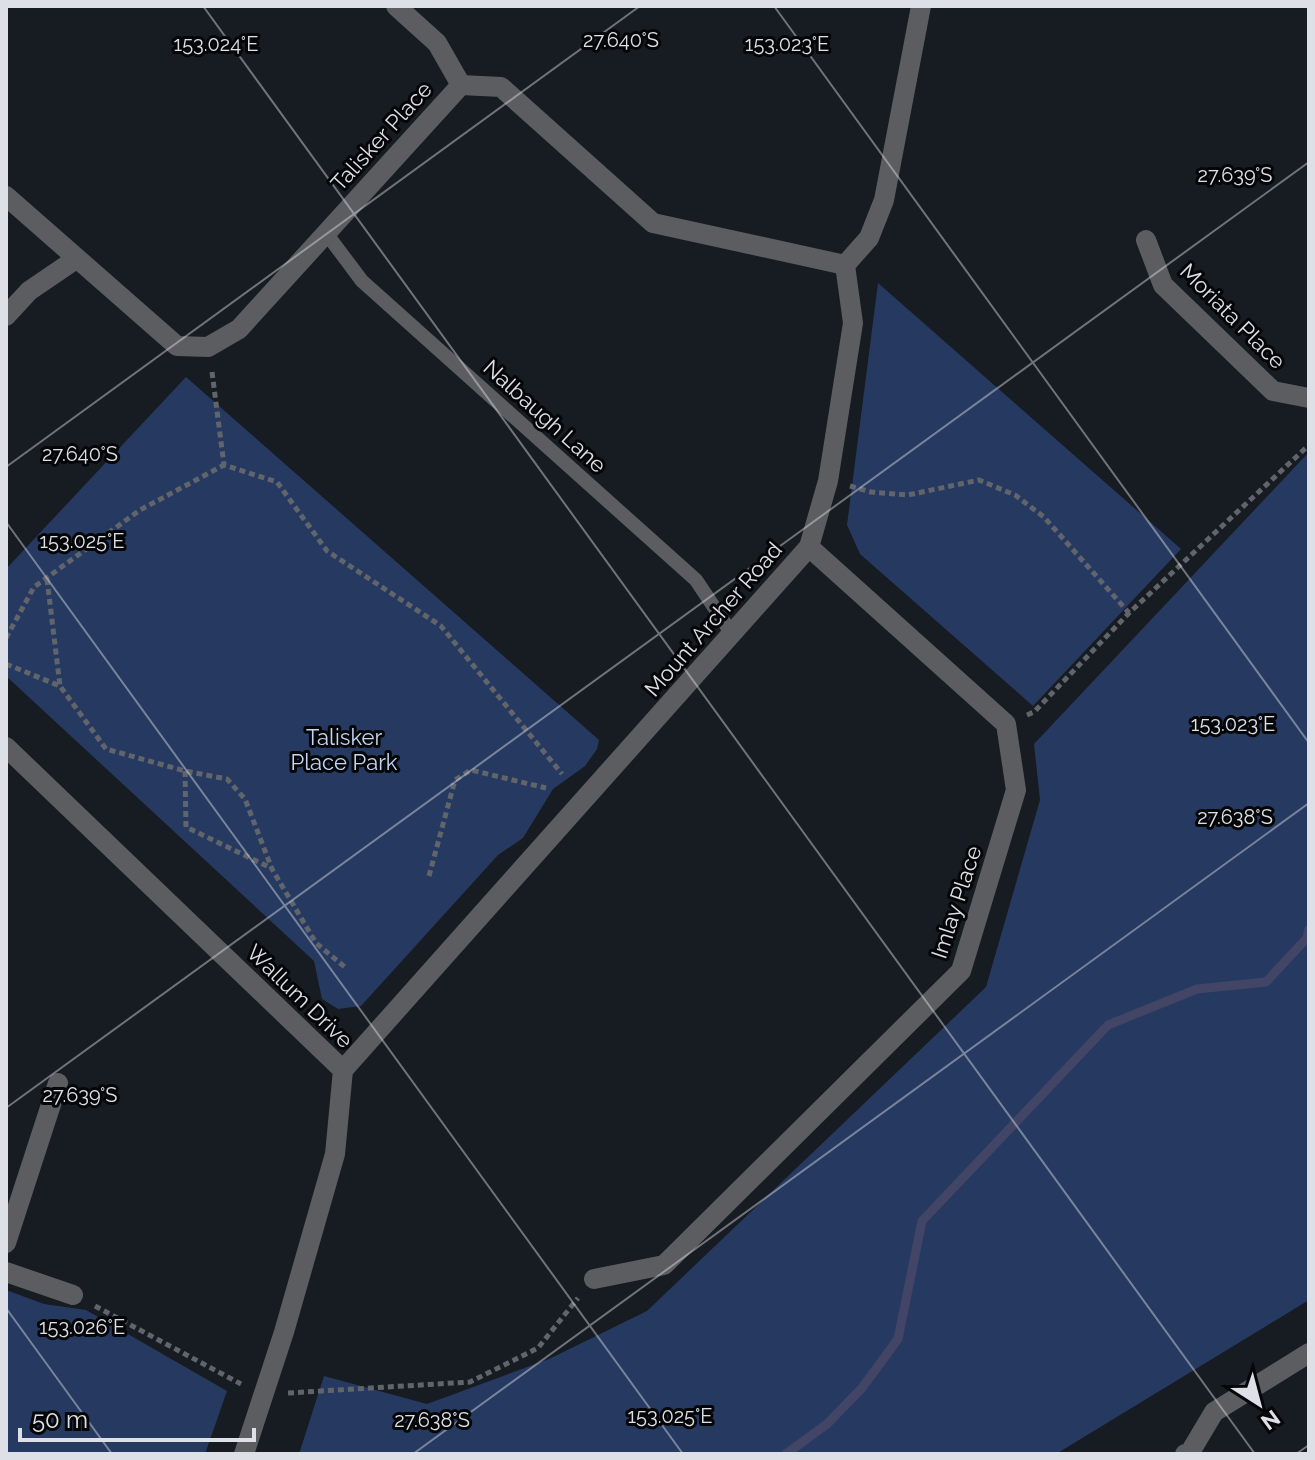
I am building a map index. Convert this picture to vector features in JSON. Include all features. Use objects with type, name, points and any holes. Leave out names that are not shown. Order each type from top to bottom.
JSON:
[{"type":"street","points":[[396,6],[437,43],[461,85]]},
{"type":"street","points":[[845,265],[869,238],[884,200],[921,6]]},
{"type":"street","name":"Talisker Place","points":[[208,347],[239,329],[461,85],[501,87],[653,223],[845,265]]},
{"type":"street","points":[[6,196],[177,346],[208,347]]},
{"type":"street","name":"Moriata Place","points":[[1146,240],[1163,285],[1273,391],[1309,398]]},
{"type":"street","points":[[6,316],[29,291],[76,259]]},
{"type":"street","name":"Mount Archer Road","points":[[343,1070],[809,547],[828,481],[853,323],[845,265]]},
{"type":"street","points":[[809,547],[1006,724]]},
{"type":"street","name":"Imlay Place","points":[[594,1279],[664,1265],[961,971],[1016,790],[1006,724]]},
{"type":"street","name":"Wallum Drive","points":[[6,747],[343,1070],[335,1154],[284,1332],[244,1454]]},
{"type":"street","points":[[6,1243],[58,1083]]},
{"type":"street","points":[[6,1272],[73,1295]]},
{"type":"street","points":[[1188,1454],[1214,1412],[1309,1353]]},
{"type":"lane","name":"Nalbaugh Lane","points":[[326,233],[362,281],[696,580],[732,634]]},
{"type":"path","points":[[208,347],[224,465]]},
{"type":"path","points":[[1006,724],[1034,712],[1129,613],[1309,445]]},
{"type":"path","points":[[6,638],[34,587],[140,510],[224,465],[277,482],[327,551],[441,626],[562,774]]},
{"type":"path","points":[[828,481],[871,492],[908,495],[979,480],[1015,495],[1044,517],[1129,613]]},
{"type":"path","points":[[47,578],[60,686],[106,749],[227,779],[245,799],[272,869],[316,943],[346,968]]},
{"type":"path","points":[[6,664],[60,686]]},
{"type":"path","points":[[429,876],[455,780],[471,770],[546,788]]},
{"type":"path","points":[[185,771],[186,827],[272,869]]},
{"type":"path","points":[[73,1295],[262,1395],[470,1382],[538,1348],[594,1279]]},
{"type":"green space","points":[[878,283],[1181,549],[1033,706],[860,554],[847,525]]},
{"type":"green space","name":"Talisker Place Park","points":[[186,377],[599,740],[597,749],[585,766],[553,789],[523,838],[498,855],[361,1006],[338,1009],[322,999],[314,961],[6,676],[6,569]]},
{"type":"green space","points":[[1309,452],[1309,1300],[1056,1454],[299,1454],[324,1376],[427,1404],[549,1359],[647,1311],[986,987],[1040,800],[1034,744]]},
{"type":"green space","points":[[6,1290],[44,1304],[86,1310],[227,1391],[205,1454],[6,1454]]},
{"type":"waterway","points":[[786,1454],[827,1424],[862,1388],[898,1339],[922,1221],[1108,1025],[1197,989],[1266,982],[1307,938],[1309,929]]}]
